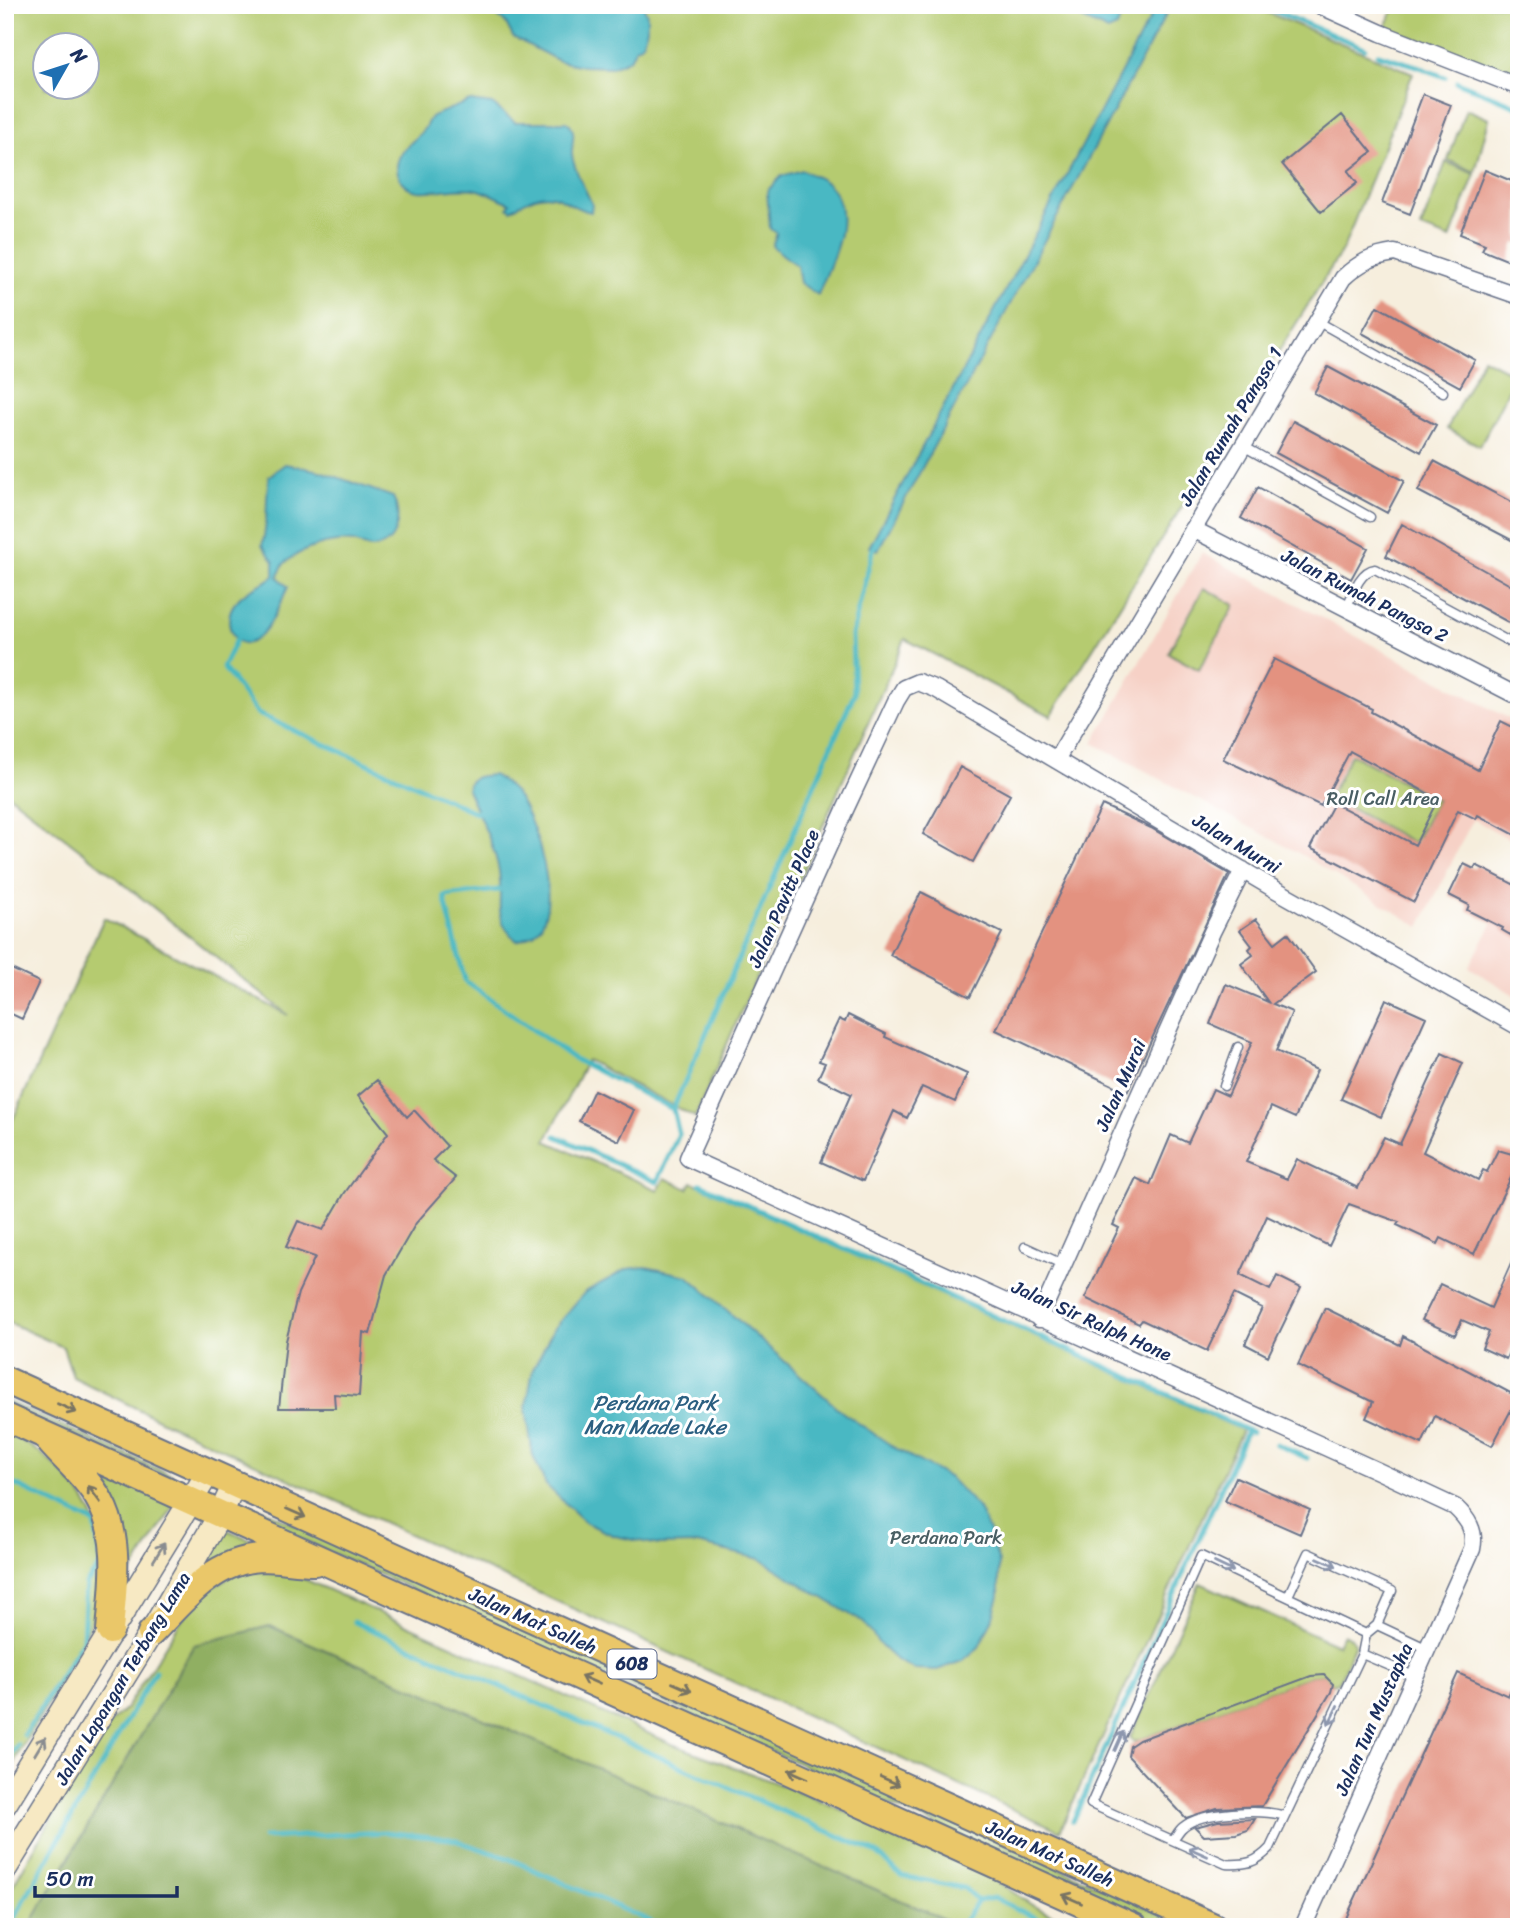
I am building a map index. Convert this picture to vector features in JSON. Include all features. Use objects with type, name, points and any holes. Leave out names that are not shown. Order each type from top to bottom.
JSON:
[{"type":"main road","name":"Jalan Mat Salleh","points":[[5,1380],[1214,1927]]},
{"type":"main road","name":"Jalan Mat Salleh","points":[[5,1417],[1134,1927]]},
{"type":"main road","points":[[44,1435],[100,1501],[111,1530],[115,1561],[110,1631]]},
{"type":"main road","name":"Jalan Lapangan Terbang Lama","points":[[5,1804],[208,1473]]},
{"type":"main road","name":"Jalan Lapangan Terbang Lama","points":[[5,1869],[150,1633],[221,1513],[234,1485]]},
{"type":"main road","points":[[150,1633],[197,1585],[237,1562],[261,1558],[328,1562]]},
{"type":"street","points":[[1319,5],[1381,33],[1519,87]]},
{"type":"street","name":"Jalan Rumah Pangsa 1","points":[[1056,760],[1343,278],[1358,264],[1377,255],[1395,253],[1519,296]]},
{"type":"street","name":"Jalan Rumah Pangsa 2","points":[[1193,530],[1519,697]]},
{"type":"street","name":"Jalan Pavitt Place","points":[[688,1158],[896,701],[904,688],[918,682],[936,689]]},
{"type":"street","name":"Jalan Murni","points":[[936,689],[1243,870],[1519,1027]]},
{"type":"street","name":"Jalan Murai","points":[[1039,1319],[1212,932],[1243,870]]},
{"type":"street","name":"Jalan Sir Ralph Hone","points":[[688,1158],[1455,1507],[1464,1514],[1471,1527]]},
{"type":"street","name":"Jalan Tun Mustapha","points":[[1303,1927],[1472,1549],[1474,1542],[1471,1527]]},
{"type":"lane","points":[[1317,321],[1443,392]]},
{"type":"lane","points":[[1243,446],[1370,517]]},
{"type":"lane","points":[[1346,610],[1363,575],[1375,569],[1519,647]]},
{"type":"lane","points":[[1224,1086],[1238,1047]]},
{"type":"lane","points":[[1025,1247],[1062,1264]]},
{"type":"lane","points":[[1288,1596],[1308,1553],[1392,1591],[1377,1625],[1366,1634],[1362,1654],[1270,1848],[1247,1865],[1226,1864],[1091,1804],[1201,1556],[1366,1634]]},
{"type":"lane","points":[[1377,1625],[1428,1649]]},
{"type":"lane","points":[[1362,1654],[1416,1677]]},
{"type":"lane","points":[[1173,1840],[1183,1826],[1202,1818],[1273,1812],[1285,1816]]},
{"type":"shaded area","points":[[1202,553],[1519,724],[1519,844],[1473,819],[1420,927],[1304,856],[1093,743]]},
{"type":"shaded area","points":[[1519,874],[1519,998],[1469,967]]},
{"type":"green space","name":"Perdana Park","points":[[5,5],[1249,5],[1413,73],[1344,247],[1051,716],[905,639],[695,1117],[587,1060],[546,1141],[658,1190],[665,1178],[688,1189],[692,1182],[1242,1430],[1060,1831],[166,1423],[73,1377],[63,1347],[5,1321],[5,1137],[104,918],[288,1015],[5,792]]},
{"type":"green space","points":[[1395,5],[1519,5],[1519,80],[1386,27]]},
{"type":"green space","points":[[1466,109],[1489,119],[1475,172],[1448,160]]},
{"type":"green space","points":[[1446,162],[1475,174],[1450,239],[1421,228]]},
{"type":"green space","points":[[1483,358],[1516,375],[1480,446],[1447,429]]},
{"type":"green space","points":[[1204,588],[1235,605],[1199,670],[1168,653]]},
{"type":"green space","name":"Roll Call Area","points":[[1351,754],[1437,800],[1414,843],[1329,797]]},
{"type":"green space","points":[[5,1400],[172,1475],[172,1479],[5,1405]]},
{"type":"green space","points":[[5,1432],[40,1453],[69,1480],[89,1507],[100,1535],[104,1562],[101,1590],[81,1645],[5,1778]]},
{"type":"green space","points":[[81,1464],[174,1506],[132,1571],[128,1546],[116,1510]]},
{"type":"green space","points":[[242,1505],[261,1509],[1190,1927],[1162,1927],[239,1511]]},
{"type":"green space","points":[[225,1529],[270,1548],[191,1578]]},
{"type":"green space","points":[[270,1570],[302,1578],[672,1744],[808,1795],[989,1876],[1035,1907],[1081,1927],[962,1927],[270,1626],[194,1645],[29,1927],[5,1927],[5,1899],[102,1731],[126,1708],[182,1619],[203,1594],[234,1574]]},
{"type":"green space","points":[[1200,1583],[1337,1645],[1343,1634],[1355,1644],[1339,1682],[1333,1684],[1324,1675],[1311,1676],[1134,1742],[1130,1737]]},
{"type":"green space","points":[[270,1626],[962,1927],[29,1927],[194,1645]]},
{"type":"water","points":[[490,5],[643,5],[647,15],[647,29],[642,44],[636,47],[630,59],[612,67],[583,66],[559,61],[513,37],[506,23]]},
{"type":"water","points":[[1053,5],[1125,5],[1117,27],[1108,31]]},
{"type":"water","points":[[1157,5],[1171,5],[878,550],[869,547]]},
{"type":"water","points":[[470,101],[492,104],[515,122],[567,122],[573,133],[573,161],[592,204],[591,212],[546,195],[522,203],[511,210],[508,207],[510,203],[479,190],[464,188],[418,191],[406,186],[401,180],[397,164],[403,151],[424,129],[432,116]]},
{"type":"water","points":[[802,170],[830,186],[838,198],[841,212],[839,240],[818,295],[800,283],[797,266],[772,246],[777,233],[770,229],[767,191],[782,176]]},
{"type":"water","points":[[285,464],[320,471],[393,497],[397,513],[396,529],[388,542],[381,546],[370,548],[345,541],[327,544],[300,553],[286,562],[278,577],[288,587],[275,614],[258,638],[250,643],[243,643],[237,640],[230,627],[231,610],[243,594],[274,576],[274,561],[262,545],[269,476]]},
{"type":"water","points":[[493,775],[513,790],[525,809],[539,844],[547,884],[544,919],[534,934],[517,941],[501,916],[497,861],[467,789],[473,779]]},
{"type":"water","name":"Perdana Park Man Made Lake","points":[[646,1267],[688,1276],[842,1412],[898,1450],[950,1478],[979,1509],[999,1563],[999,1596],[992,1620],[979,1647],[962,1661],[937,1670],[914,1669],[896,1660],[881,1646],[864,1623],[760,1559],[697,1544],[659,1545],[615,1536],[586,1523],[546,1485],[533,1456],[526,1408],[533,1369],[554,1328],[585,1292],[627,1269]]},
{"type":"building","points":[[1423,94],[1451,105],[1410,214],[1382,203]]},
{"type":"building","points":[[1342,115],[1372,152],[1348,171],[1357,183],[1321,212],[1282,164]]},
{"type":"building","points":[[1485,170],[1519,184],[1519,244],[1515,243],[1509,261],[1482,250],[1485,244],[1460,234]]},
{"type":"building","points":[[1377,306],[1475,360],[1460,387],[1362,333]]},
{"type":"building","points":[[1328,367],[1436,425],[1421,452],[1314,393]]},
{"type":"building","points":[[1293,421],[1404,481],[1387,513],[1276,453]]},
{"type":"building","points":[[1434,461],[1519,506],[1519,544],[1418,491]]},
{"type":"building","points":[[1258,487],[1368,548],[1351,579],[1241,518]]},
{"type":"building","points":[[1402,524],[1519,590],[1519,628],[1386,556]]},
{"type":"building","points":[[1274,659],[1372,709],[1371,712],[1478,770],[1501,721],[1519,730],[1519,837],[1478,815],[1476,819],[1458,810],[1414,902],[1310,848],[1334,803],[1415,845],[1438,799],[1350,751],[1321,806],[1223,759]]},
{"type":"building","points":[[960,767],[1010,795],[973,862],[923,834]]},
{"type":"building","points":[[1102,805],[1151,828],[1229,874],[1127,1092],[996,1030]]},
{"type":"building","points":[[1464,864],[1474,869],[1476,865],[1519,887],[1519,940],[1502,930],[1503,928],[1467,910],[1469,905],[1449,895]]},
{"type":"building","points":[[921,892],[1002,933],[970,997],[890,955]]},
{"type":"building","points":[[1256,919],[1275,943],[1288,933],[1316,972],[1273,1004],[1292,1012],[1276,1051],[1317,1070],[1295,1118],[1271,1107],[1246,1162],[1287,1179],[1297,1159],[1358,1188],[1384,1137],[1400,1144],[1442,1053],[1463,1063],[1423,1152],[1478,1180],[1483,1170],[1487,1172],[1498,1150],[1519,1156],[1474,1254],[1441,1238],[1438,1244],[1397,1225],[1399,1222],[1349,1204],[1329,1246],[1267,1216],[1240,1275],[1270,1290],[1277,1276],[1301,1288],[1268,1356],[1245,1344],[1262,1308],[1234,1294],[1207,1351],[1142,1320],[1139,1324],[1085,1298],[1119,1228],[1113,1225],[1136,1178],[1150,1185],[1171,1135],[1188,1143],[1213,1089],[1228,1096],[1252,1042],[1210,1024],[1226,984],[1268,1002],[1241,964],[1253,955],[1249,949],[1252,946],[1240,930]]},
{"type":"building","points":[[5,966],[39,982],[22,1019],[5,1011]]},
{"type":"building","points":[[1386,999],[1426,1017],[1381,1117],[1341,1099]]},
{"type":"building","points":[[848,1015],[886,1034],[885,1037],[967,1074],[955,1102],[922,1087],[907,1118],[894,1111],[863,1181],[821,1162],[851,1094],[818,1078],[825,1063],[819,1061],[839,1019],[845,1022]]},
{"type":"building","points":[[377,1080],[407,1117],[414,1110],[447,1146],[433,1160],[456,1178],[416,1223],[386,1275],[370,1334],[363,1332],[359,1396],[334,1394],[335,1408],[279,1408],[286,1341],[298,1293],[315,1257],[286,1247],[298,1221],[323,1230],[344,1194],[388,1133],[358,1096]]},
{"type":"building","points":[[594,1090],[634,1110],[619,1141],[579,1121]]},
{"type":"building","points":[[1519,1245],[1519,1330],[1506,1359],[1482,1348],[1489,1332],[1462,1320],[1455,1335],[1422,1320],[1440,1284],[1491,1308]]},
{"type":"building","points":[[1325,1308],[1400,1345],[1403,1336],[1518,1397],[1492,1446],[1435,1416],[1422,1444],[1366,1418],[1373,1402],[1298,1365]]},
{"type":"building","points":[[1236,1477],[1310,1510],[1300,1534],[1225,1501]]},
{"type":"building","points":[[1519,1671],[1519,1927],[1342,1927],[1458,1673],[1508,1696]]},
{"type":"building","points":[[1324,1675],[1333,1684],[1331,1692],[1262,1806],[1217,1808],[1186,1818],[1128,1756],[1130,1746],[1139,1740],[1311,1676]]},
{"type":"building","points":[[1255,1819],[1248,1830],[1236,1834],[1204,1836],[1195,1827],[1218,1821]]},
{"type":"waterway","points":[[1260,5],[1365,48]]},
{"type":"waterway","points":[[1378,54],[1423,68]]},
{"type":"waterway","points":[[1426,70],[1445,77]]},
{"type":"waterway","points":[[1457,82],[1519,107]]},
{"type":"waterway","points":[[556,1136],[657,1182],[679,1134],[673,1109],[854,694],[852,635],[873,548]]},
{"type":"waterway","points":[[236,640],[223,667],[258,714],[477,813]]},
{"type":"waterway","points":[[499,890],[444,896],[465,981],[574,1059],[673,1109]]},
{"type":"waterway","points":[[700,1184],[1251,1432]]},
{"type":"waterway","points":[[1073,1821],[1247,1430]]},
{"type":"waterway","points":[[1276,1444],[1307,1458]]},
{"type":"waterway","points":[[5,1480],[95,1523],[101,1564],[86,1584],[83,1640],[24,1735]]},
{"type":"waterway","points":[[354,1622],[877,1853],[901,1876],[964,1888],[978,1901]]},
{"type":"waterway","points":[[9,1927],[155,1671]]},
{"type":"waterway","points":[[5,1765],[18,1745]]},
{"type":"waterway","points":[[264,1838],[385,1832],[451,1839],[505,1857],[663,1927]]},
{"type":"waterway","points":[[960,1927],[978,1901],[994,1898],[1055,1927]]}]
